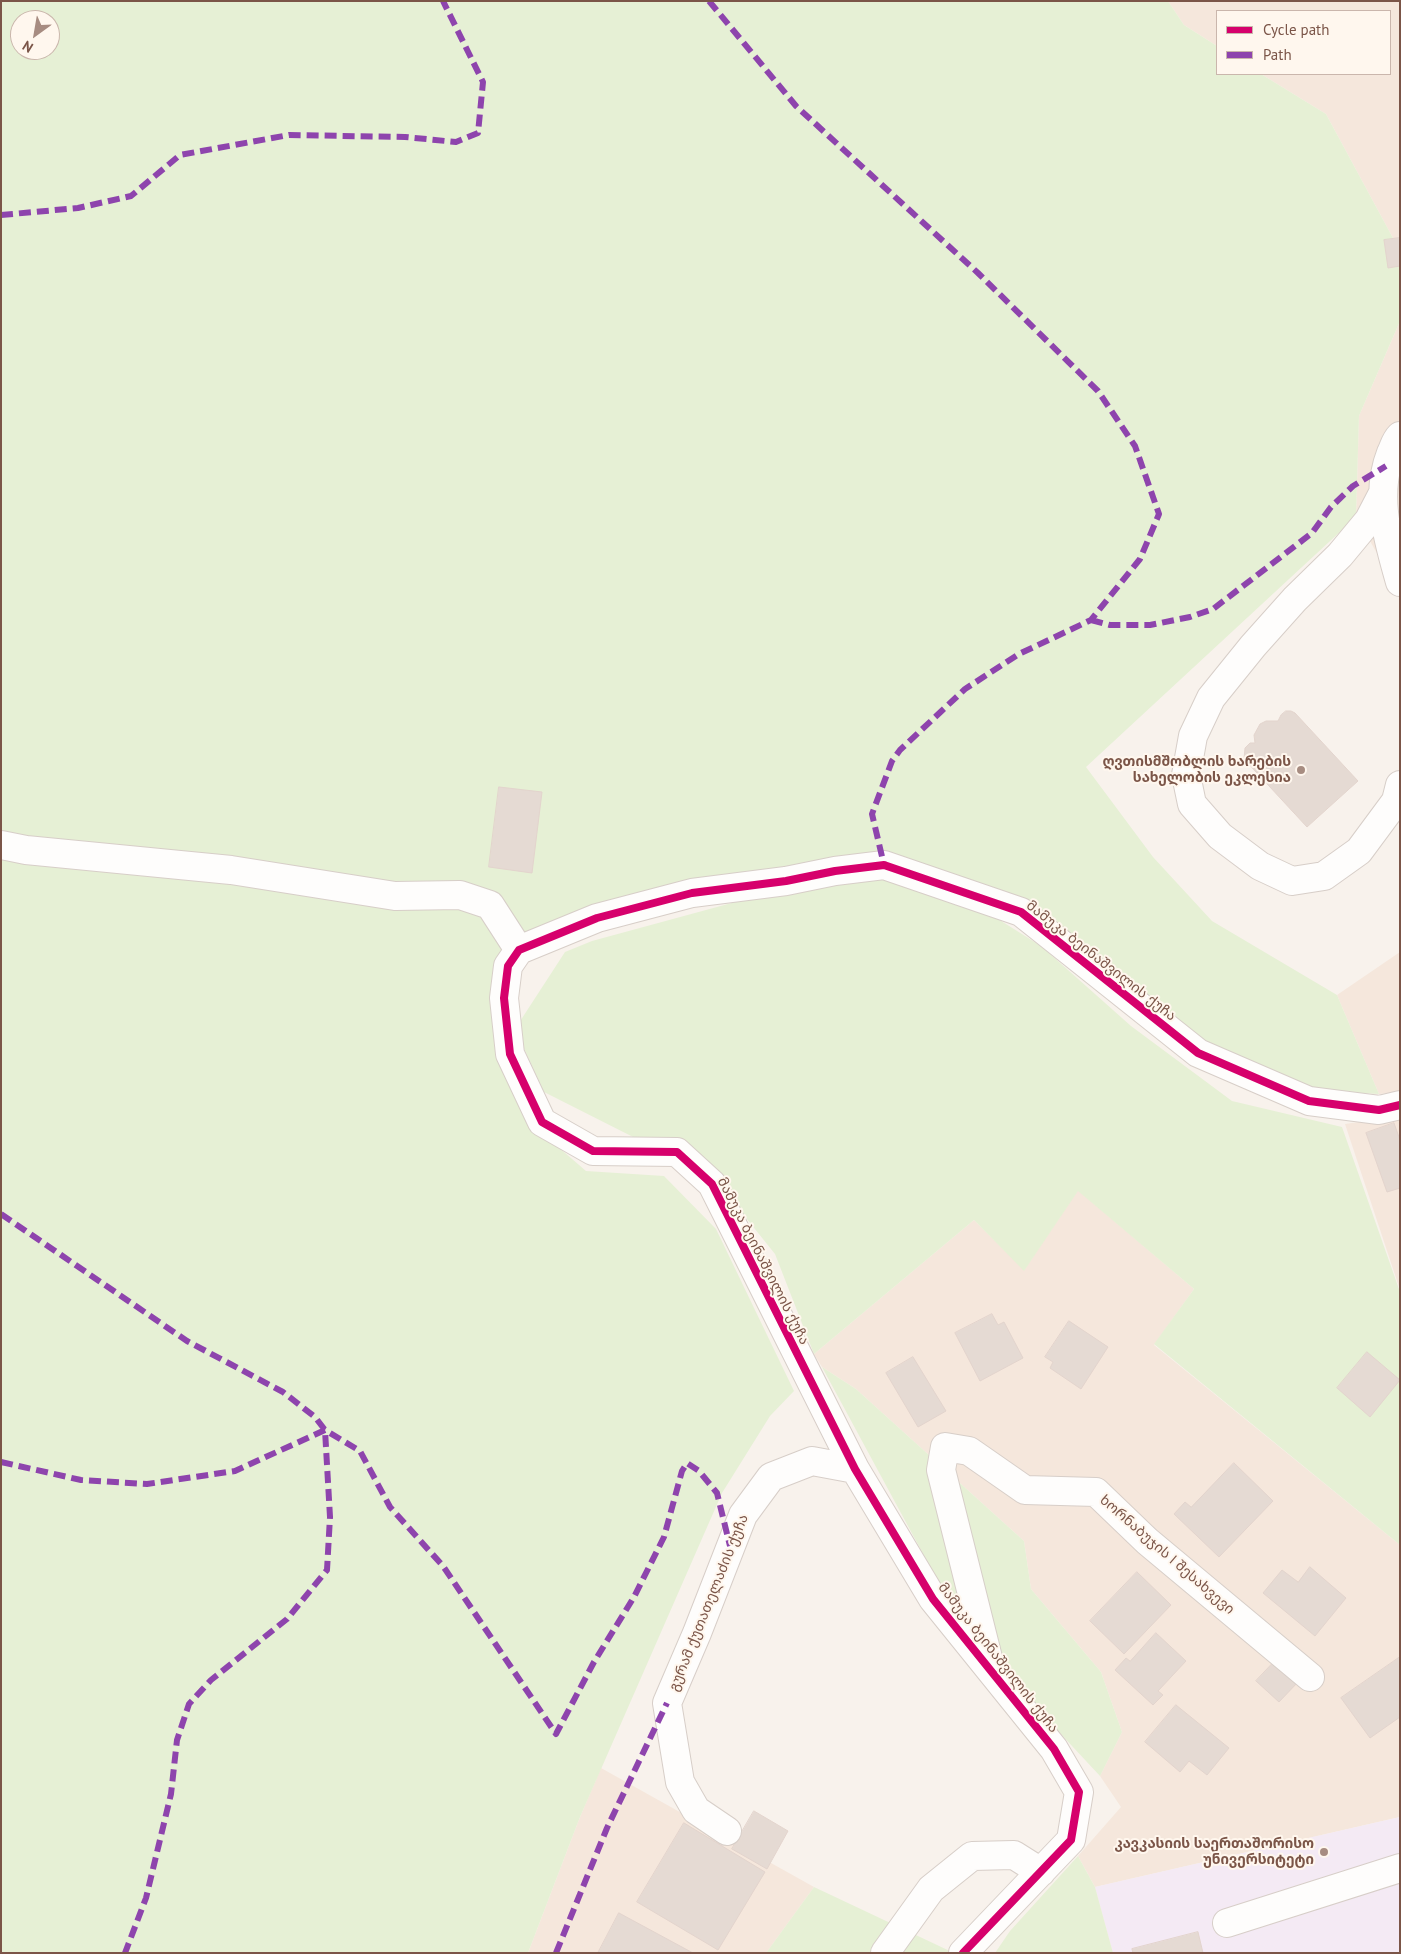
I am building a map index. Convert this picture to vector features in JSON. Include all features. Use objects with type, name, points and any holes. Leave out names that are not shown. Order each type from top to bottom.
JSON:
[{"type":"street","points":[[1400,436],[1386,466],[1382,495],[1386,532],[1400,582]]},
{"type":"street","points":[[1382,495],[1369,520],[1340,554],[1295,599],[1253,646],[1211,698],[1193,736],[1186,775],[1192,804],[1220,836],[1260,866],[1292,882],[1324,876],[1359,851],[1396,801],[1400,785]]},
{"type":"street","points":[[1,845],[26,850],[231,870],[395,896],[460,895],[490,905],[519,950]]},
{"type":"street","name":"მამუკა ბეინაშვილის ქუჩა","points":[[963,1953],[1071,1840],[1079,1792],[1054,1749],[933,1599],[855,1469],[712,1184],[677,1152],[593,1151],[542,1122],[510,1054],[504,998],[508,966],[519,950],[597,918],[692,893],[786,881],[835,871],[884,865],[1021,912],[1198,1053],[1308,1101],[1379,1110],[1400,1105]]},
{"type":"street","name":"ხორნაბუჯის I შესახვევი","points":[[991,1670],[941,1470],[945,1447],[969,1451],[1025,1490],[1096,1492],[1147,1541],[1310,1677]]},
{"type":"street","name":"გურამ ქუთათელაძის ქუჩა","points":[[727,1831],[696,1810],[680,1782],[668,1703],[743,1515],[772,1477],[812,1461],[855,1469]]},
{"type":"street","points":[[885,1953],[931,1889],[972,1856],[1014,1855],[1041,1872]]},
{"type":"street","points":[[1228,1923],[1400,1868]]},
{"type":"shaded area","points":[[1168,1],[1400,1],[1400,251],[1326,114],[1263,75],[1391,75],[1391,10],[1216,10],[1216,45],[1184,25]]},
{"type":"shaded area","points":[[1400,321],[1400,593],[1356,517],[1359,416]]},
{"type":"shaded area","points":[[1400,952],[1400,1092],[1379,1094],[1337,995]]},
{"type":"shaded area","points":[[1400,1116],[1400,1290],[1345,1124]]},
{"type":"shaded area","points":[[1078,1190],[1194,1289],[1154,1345],[1400,1545],[1400,1817],[1095,1887],[1078,1856],[1121,1807],[1100,1776],[1122,1732],[1101,1672],[1031,1589],[1024,1541],[856,1389],[822,1367],[814,1354],[974,1220],[1024,1270]]},
{"type":"shaded area","points":[[601,1768],[814,1887],[766,1953],[528,1953],[580,1817]]},
{"type":"shaded area","name":"კავკასიის საერთაშორისო უნივერსიტეტი","points":[[1400,1817],[1400,1953],[1113,1953],[1095,1887]]},
{"type":"green space","points":[[1,1],[1168,1],[1184,25],[1216,45],[1216,75],[1263,75],[1326,114],[1400,251],[1400,321],[1359,416],[1356,517],[1086,767],[1153,857],[1212,921],[1337,995],[1379,1094],[1306,1090],[1202,1047],[1094,964],[877,854],[519,950],[510,1054],[495,1055],[528,1121],[586,1171],[664,1176],[716,1229],[794,1391],[770,1416],[722,1493],[580,1817],[528,1953],[1,1953]]},
{"type":"green space","points":[[886,875],[947,895],[998,919],[1041,946],[1131,1026],[1232,1101],[1342,1127],[1400,1292],[1400,1545],[1154,1344],[1194,1289],[1078,1191],[1024,1271],[974,1220],[814,1354],[775,1254],[689,1147],[645,1143],[544,1092],[515,1029],[565,952],[592,941],[739,901]]},
{"type":"green space","points":[[822,1367],[856,1389],[1024,1541],[1031,1589],[1101,1672],[1122,1732],[1100,1776],[1003,1672],[935,1576]]},
{"type":"green space","points":[[1078,1856],[1095,1887],[1113,1953],[995,1953],[1010,1931]]},
{"type":"green space","points":[[814,1887],[954,1953],[766,1953]]},
{"type":"building","points":[[1400,238],[1400,266],[1388,268],[1384,240]]},
{"type":"building","name":"ღვთისმშობლის ხარების სახელობის ეკლესია","points":[[1286,711],[1295,713],[1358,781],[1307,827],[1244,759],[1245,748],[1250,743],[1255,743],[1254,735],[1260,724],[1266,721],[1278,721]]},
{"type":"building","points":[[499,787],[542,792],[532,873],[489,867]]},
{"type":"building","points":[[1394,1123],[1400,1140],[1400,1188],[1387,1192],[1366,1133]]},
{"type":"building","points":[[992,1314],[998,1325],[1004,1322],[1023,1358],[980,1381],[955,1333]]},
{"type":"building","points":[[1069,1321],[1108,1347],[1081,1389],[1050,1368],[1053,1362],[1045,1357]]},
{"type":"building","points":[[1367,1352],[1400,1380],[1370,1417],[1337,1388]]},
{"type":"building","points":[[913,1357],[946,1411],[918,1427],[886,1373]]},
{"type":"building","points":[[1234,1463],[1273,1501],[1219,1557],[1174,1514],[1185,1502],[1191,1507]]},
{"type":"building","points":[[1310,1567],[1346,1598],[1315,1636],[1263,1593],[1282,1570],[1298,1582]]},
{"type":"building","points":[[1137,1572],[1171,1605],[1124,1654],[1090,1621]]},
{"type":"building","points":[[1156,1633],[1186,1661],[1158,1691],[1163,1695],[1153,1705],[1115,1670],[1126,1658],[1130,1661]]},
{"type":"building","points":[[1400,1657],[1400,1717],[1370,1738],[1341,1698]]},
{"type":"building","points":[[1275,1661],[1298,1682],[1279,1702],[1256,1681]]},
{"type":"building","points":[[1176,1705],[1229,1748],[1207,1775],[1189,1761],[1180,1772],[1145,1742]]},
{"type":"building","points":[[754,1811],[788,1831],[767,1869],[732,1849]]},
{"type":"building","points":[[684,1823],[765,1872],[718,1950],[637,1902]]},
{"type":"building","points":[[619,1913],[693,1953],[598,1953]]},
{"type":"building","points":[[1198,1932],[1203,1953],[1133,1953],[1132,1949]]},
{"type":"marked path","points":[[1,215],[78,208],[131,196],[180,155],[289,135],[405,137],[456,142],[478,133],[483,82],[443,1]]},
{"type":"marked path","points":[[709,1],[796,106],[978,273],[1098,391],[1135,446],[1159,514],[1140,559],[1091,620],[1019,654],[965,689],[900,750],[892,761],[872,814],[884,865]]},
{"type":"marked path","points":[[1091,620],[1110,625],[1150,625],[1190,617],[1213,609],[1312,533],[1331,507],[1353,486],[1386,466]]},
{"type":"marked path","points":[[1,1214],[187,1341],[283,1392],[315,1417],[325,1430],[330,1517],[327,1570],[287,1619],[211,1680],[189,1704],[177,1740],[171,1794],[146,1898],[125,1953]]},
{"type":"marked path","points":[[1,1462],[81,1480],[147,1484],[235,1471],[325,1430],[360,1451],[390,1507],[443,1566],[556,1734],[594,1662],[634,1597],[664,1537],[682,1471],[687,1463],[699,1471],[717,1493],[730,1546]]},
{"type":"marked path","points":[[556,1953],[607,1828],[667,1703]]},
{"type":"cycle path","points":[[963,1953],[1071,1840],[1079,1792],[1054,1749],[933,1599],[855,1469],[712,1184],[677,1152],[593,1151],[542,1122],[510,1054],[504,998],[508,966],[519,950],[597,918],[692,893],[786,881],[835,871],[884,865],[1021,912],[1198,1053],[1309,1101],[1379,1110],[1400,1105]]},
{"type":"place","name":"ღვთისმშობლის ხარების სახელობის ეკლესია","points":[[1301,770]]},
{"type":"place","name":"კავკასიის საერთაშორისო უნივერსიტეტი","points":[[1324,1852]]}]
